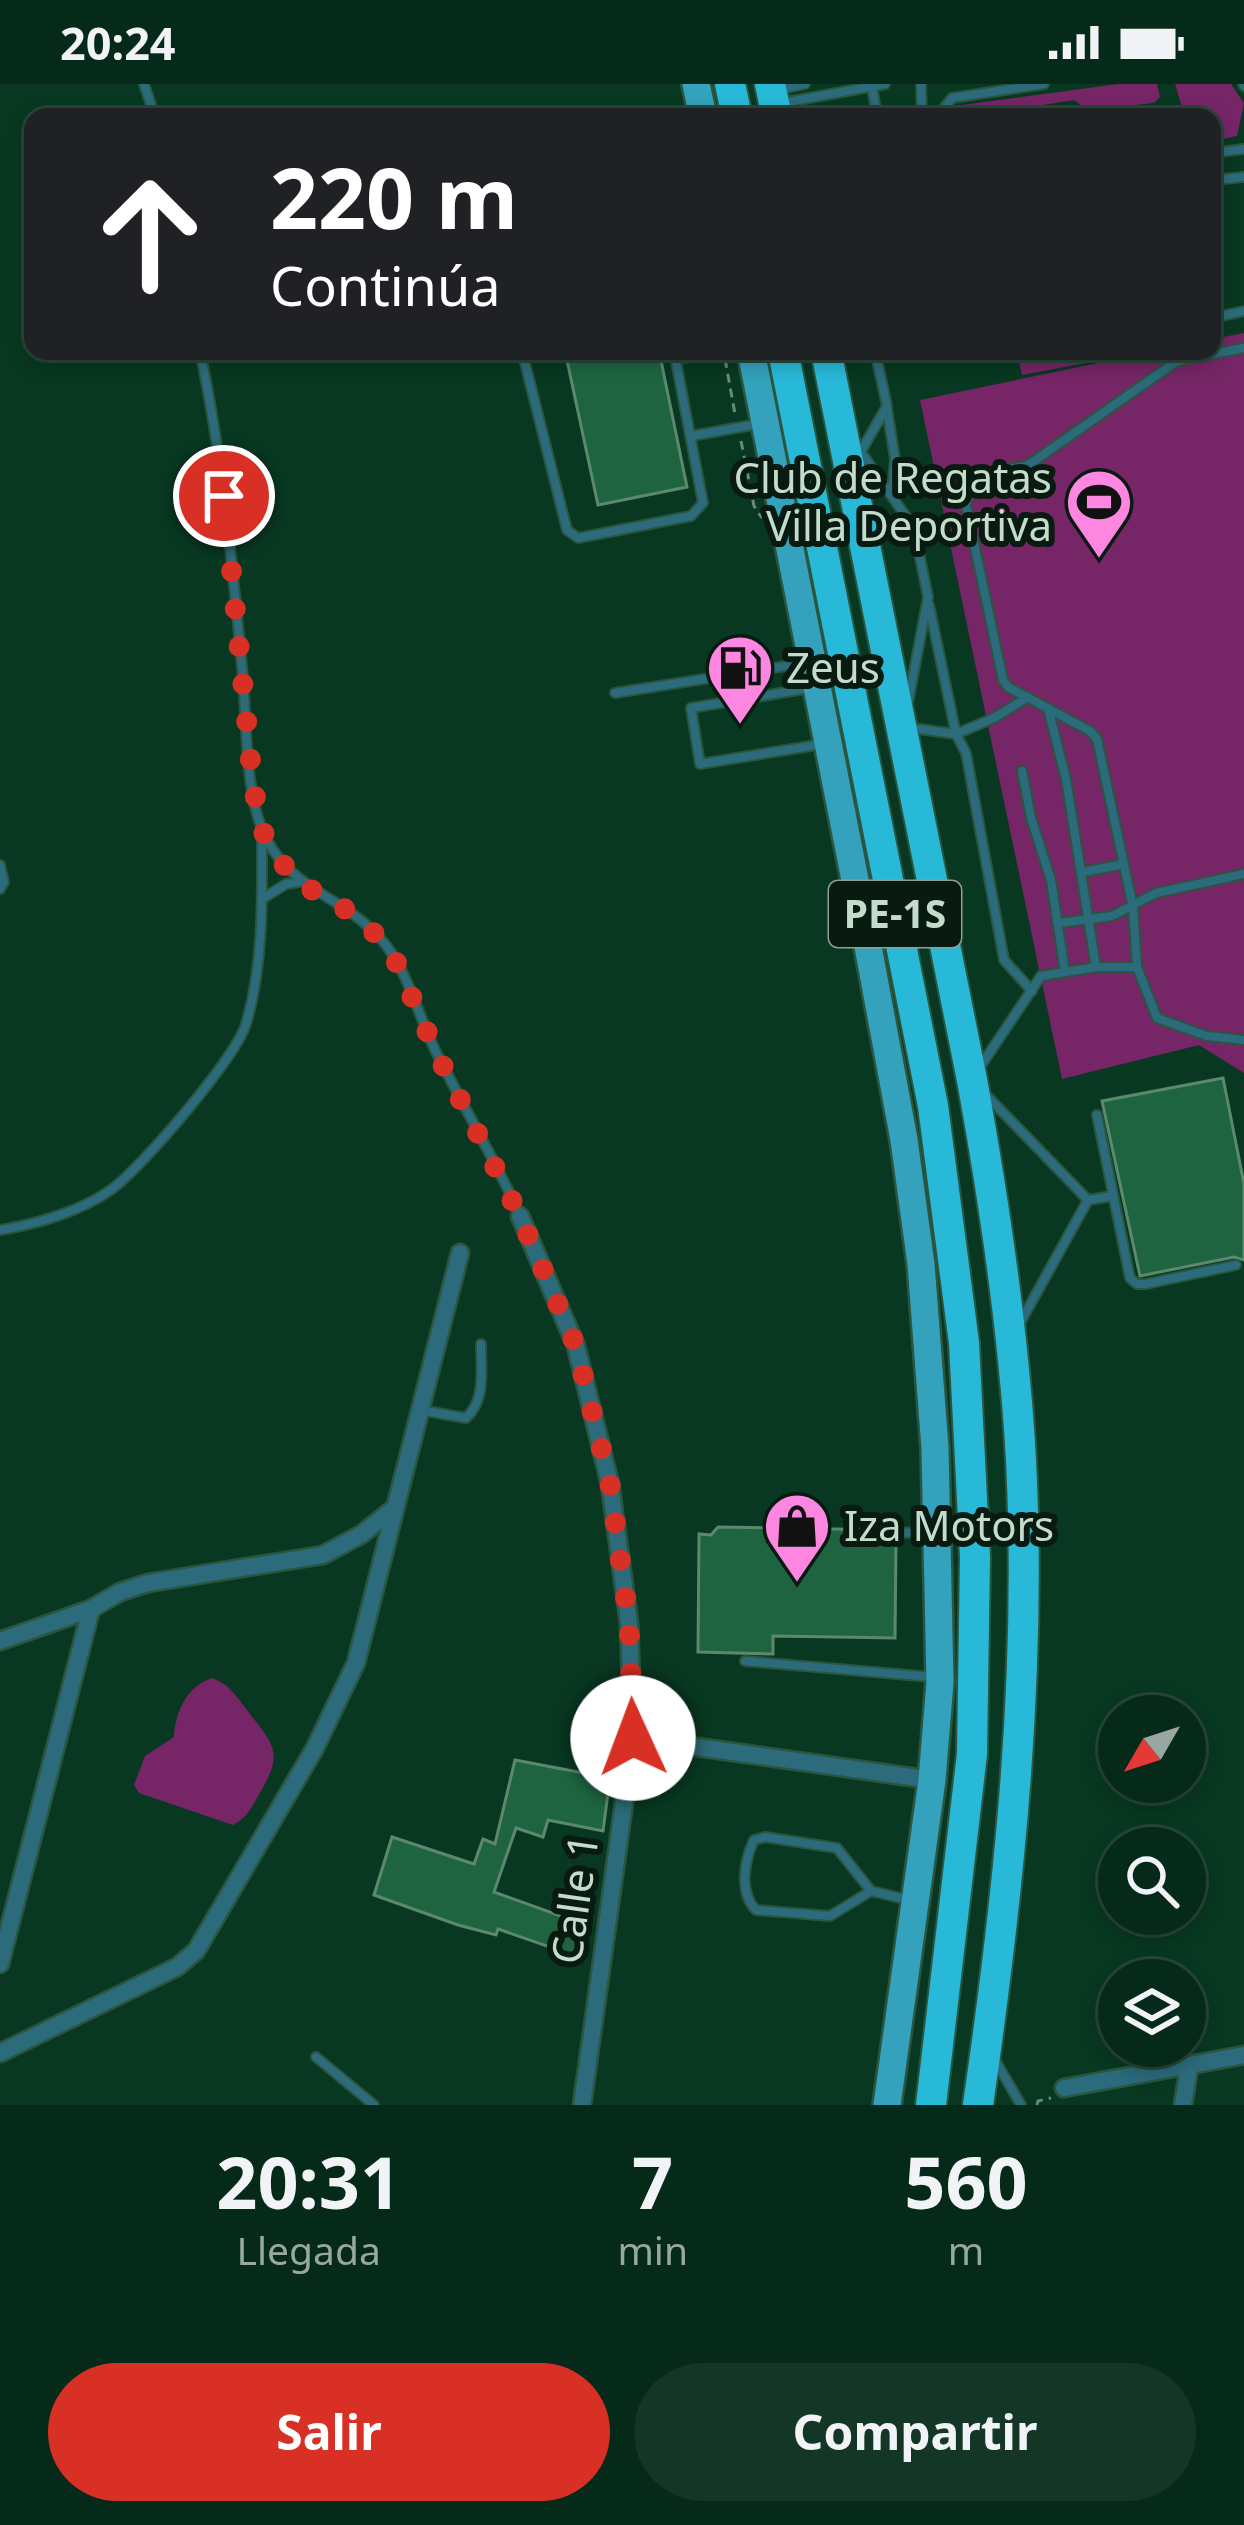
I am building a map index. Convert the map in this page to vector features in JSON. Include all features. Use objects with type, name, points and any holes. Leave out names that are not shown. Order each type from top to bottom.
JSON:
[{"type":"highway","name":"PE-1S","points":[[785,360],[933,1106],[964,1343],[976,1557],[972,1754],[931,2105]]},
{"type":"highway","name":"PE-1S","points":[[828,360],[856,461],[992,1185],[1011,1340],[1021,1461],[1022,1648],[1008,1888],[978,2105]]},
{"type":"main road","points":[[753,360],[900,1118],[921,1264],[934,1448],[940,1678],[932,1780],[887,2105]]},
{"type":"street","name":"Calle 1","points":[[520,1216],[576,1346],[610,1484],[629,1623],[633,1738],[582,2105]]},
{"type":"street","points":[[0,2053],[142,1985],[196,1952],[315,1748],[356,1663],[460,1253]]},
{"type":"street","points":[[0,1641],[92,1609],[120,1592],[148,1583],[323,1555],[362,1534],[393,1509]]},
{"type":"street","points":[[0,1964],[92,1609]]},
{"type":"street","points":[[633,1738],[932,1780]]},
{"type":"street","points":[[1206,2063],[1244,2055]]},
{"type":"street","points":[[1064,2088],[1189,2067],[1184,2105]]},
{"type":"lane","points":[[773,99],[805,84]]},
{"type":"lane","points":[[773,99],[885,84]]},
{"type":"lane","points":[[944,108],[952,98],[1044,84]]},
{"type":"lane","points":[[0,1230],[85,1205],[115,1187],[221,1069],[245,1028],[256,970],[262,830],[253,785],[234,578],[202,360]]},
{"type":"lane","points":[[524,360],[571,536],[699,511],[703,502],[676,360]]},
{"type":"lane","points":[[877,360],[895,459],[892,496]]},
{"type":"lane","points":[[1182,360],[1027,466],[980,473],[969,486],[966,505],[1003,680],[1097,739],[1133,907],[1137,967],[1157,1018],[1173,1027],[1242,1043]]},
{"type":"lane","points":[[887,406],[856,461],[892,496],[914,528],[956,734],[970,771],[1004,960],[1032,991]]},
{"type":"lane","points":[[691,436],[765,423]]},
{"type":"lane","points":[[928,597],[903,728],[956,734],[1028,697]]},
{"type":"lane","points":[[615,693],[815,674]]},
{"type":"lane","points":[[815,674],[691,708],[700,764],[828,743]]},
{"type":"lane","points":[[1048,707],[1066,778],[1096,967]]},
{"type":"lane","points":[[1022,771],[1060,923],[1065,972]]},
{"type":"lane","points":[[262,830],[298,882],[352,913],[390,952],[520,1216]]},
{"type":"lane","points":[[1083,872],[1124,864]]},
{"type":"lane","points":[[0,865],[4,882],[0,889]]},
{"type":"lane","points":[[1060,923],[1133,907],[1156,893],[1244,874]]},
{"type":"lane","points":[[260,900],[298,882]]},
{"type":"lane","points":[[1088,1199],[972,1079],[1041,976],[1096,967],[1137,967]]},
{"type":"lane","points":[[1097,1115],[1130,1278],[1137,1284],[1236,1265]]},
{"type":"lane","points":[[1088,1199],[1113,1196]]},
{"type":"lane","points":[[1011,1340],[1088,1199]]},
{"type":"lane","points":[[419,1410],[466,1418],[473,1413],[479,1405],[482,1344]]},
{"type":"lane","points":[[901,1533],[936,1532]]},
{"type":"lane","points":[[745,1660],[940,1678]]},
{"type":"lane","points":[[872,1891],[830,1916],[756,1910],[746,1900],[744,1889],[750,1849],[754,1840],[765,1837],[837,1848],[872,1891],[916,1902]]},
{"type":"lane","points":[[986,2048],[1021,2105]]},
{"type":"lane","points":[[316,2057],[374,2105]]},
{"type":"shaded area","points":[[1118,84],[1157,84],[1160,97],[1154,103],[1106,108],[1084,108],[1074,100],[1024,108],[962,105]]},
{"type":"shaded area","points":[[1175,84],[1231,84],[1244,103],[1237,136],[1221,139],[1221,108],[1182,108]]},
{"type":"shaded area","name":"Club de Regatas Villa Deportiva","points":[[1244,333],[1244,1073],[1199,1045],[1062,1079],[920,400],[1113,360],[1221,360],[1221,337]]},
{"type":"shaded area","points":[[1019,360],[1102,360],[1022,375]]},
{"type":"shaded area","points":[[212,1678],[236,1695],[273,1751],[266,1782],[248,1813],[233,1825],[139,1793],[134,1785],[145,1756],[174,1737],[189,1694]]},
{"type":"building","points":[[567,360],[661,360],[687,487],[598,505]]},
{"type":"building","points":[[1223,1078],[1244,1184],[1244,1260],[1234,1257],[1140,1276],[1102,1101]]},
{"type":"building","name":"Iza Motors","points":[[718,1527],[892,1530],[896,1540],[895,1638],[773,1636],[773,1654],[698,1652],[699,1534],[711,1535]]},
{"type":"building","points":[[515,1760],[610,1778],[603,1831],[548,1820],[543,1837],[516,1828],[494,1892],[586,1925],[584,1959],[498,1929],[496,1935],[458,1925],[374,1895],[392,1837],[474,1864],[483,1839],[495,1844]]},
{"type":"place","name":"Club de Regatas Villa Deportiva","points":[[1099,561]]},
{"type":"place","name":"Zeus","points":[[740,727]]},
{"type":"place","name":"Iza Motors","points":[[797,1585]]},
{"type":"route","points":[[224,496],[253,785],[262,830],[298,882],[352,913],[382,940],[398,965],[435,1050],[490,1150],[576,1346],[610,1484],[629,1623],[633,1738]]}]
